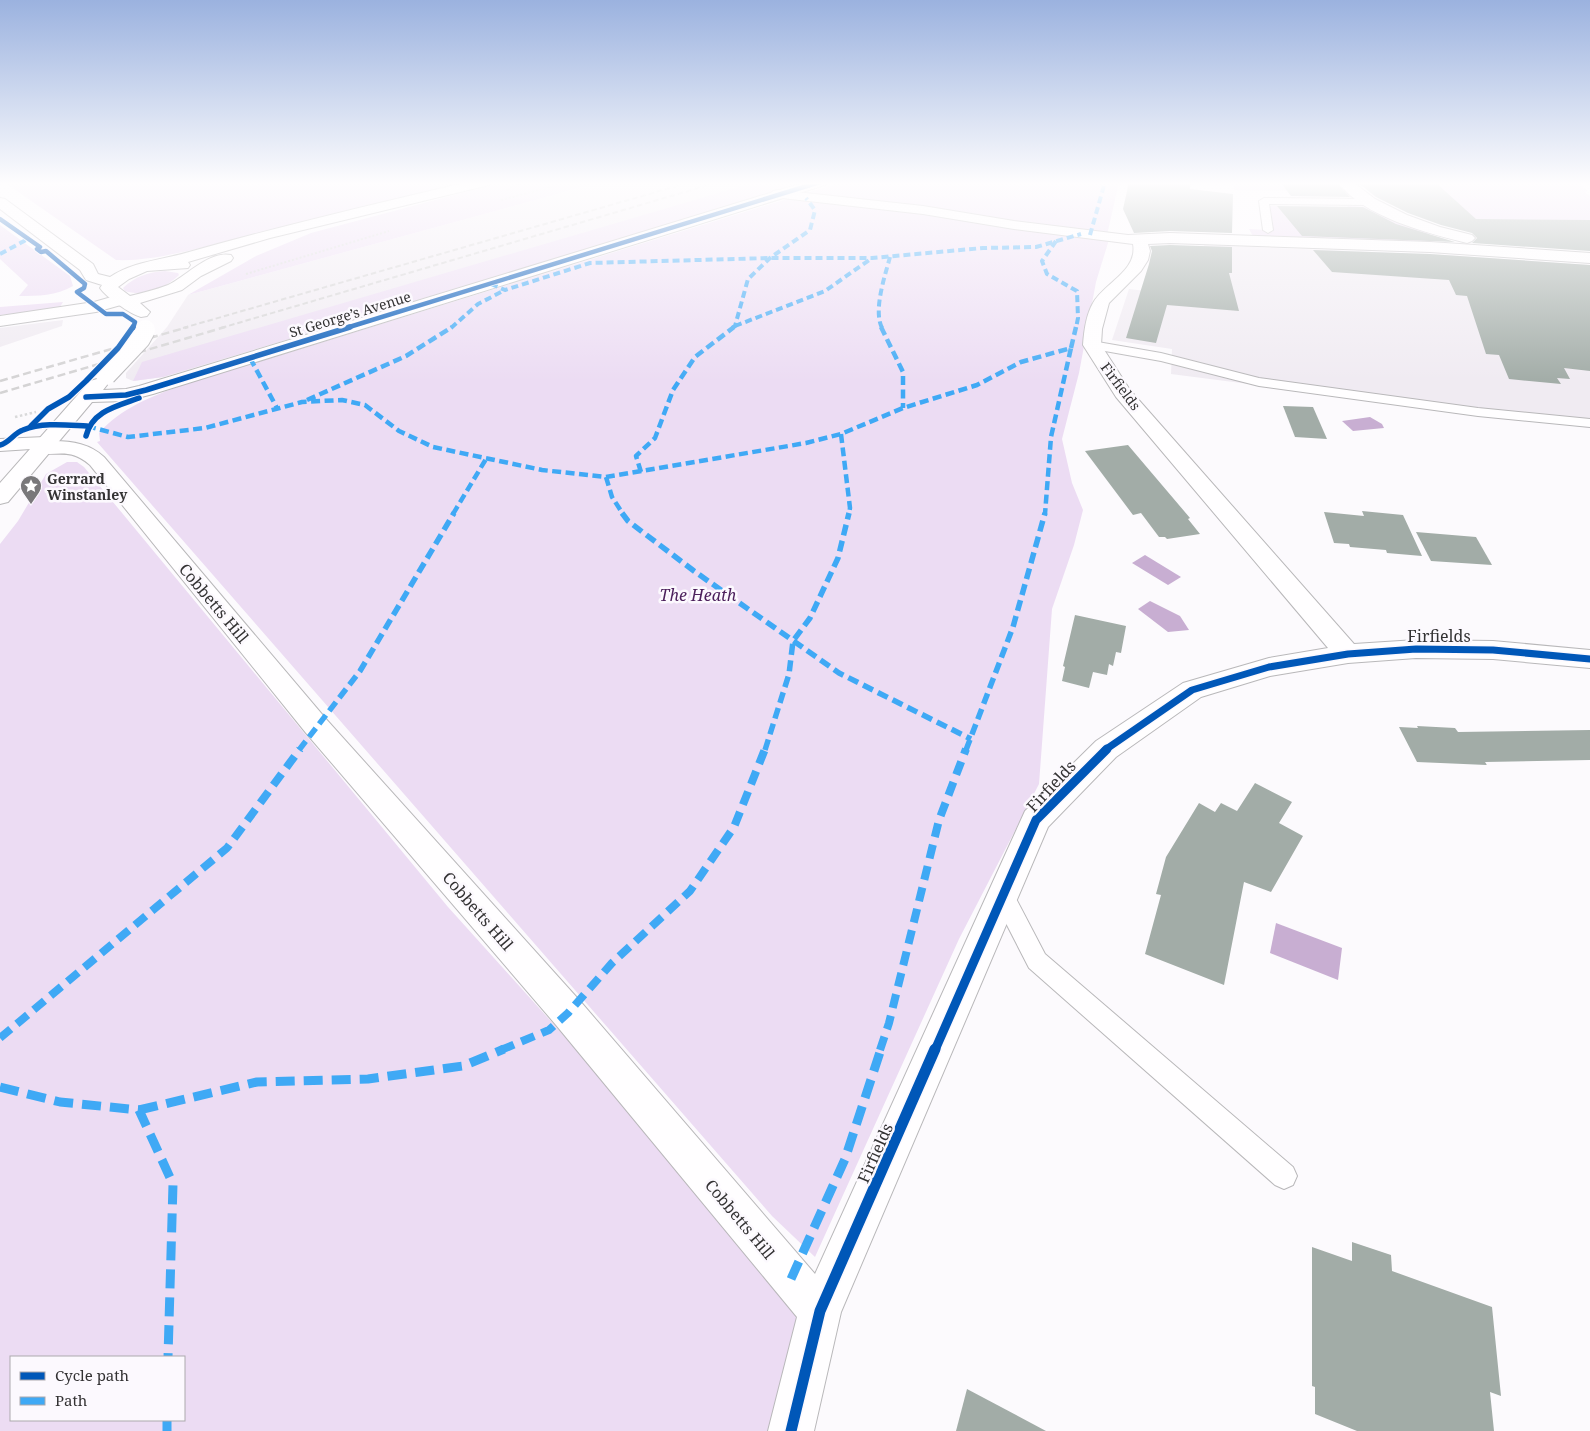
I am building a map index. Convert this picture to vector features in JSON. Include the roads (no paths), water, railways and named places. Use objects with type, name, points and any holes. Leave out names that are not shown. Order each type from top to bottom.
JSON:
[{"type":"street","points":[[62,249],[86,267],[92,277],[110,286],[124,301],[140,312],[145,323],[154,319]]},
{"type":"street","points":[[86,267],[133,271],[218,249]]},
{"type":"street","points":[[0,321],[96,307],[161,293],[176,287],[196,273],[224,258],[250,249]]},
{"type":"street","name":"St George’s Avenue","points":[[86,397],[126,395],[146,390],[601,249]]},
{"type":"street","points":[[1092,345],[1101,301],[1135,269],[1143,249]]},
{"type":"street","points":[[1452,249],[1590,258]]},
{"type":"street","points":[[165,264],[190,267],[196,273]]},
{"type":"street","points":[[0,305],[65,298],[110,286],[133,271]]},
{"type":"street","points":[[0,497],[46,428],[86,397],[140,339],[154,319],[176,294],[176,287]]},
{"type":"street","name":"Firfields","points":[[1092,345],[1123,393],[1348,654]]},
{"type":"street","name":"Cobbetts Hill","points":[[0,445],[20,442],[46,428],[76,448],[87,451],[97,461],[316,726],[568,1013],[784,1272],[820,1311]]},
{"type":"street","name":"Firfields","points":[[820,1311],[1036,820],[1106,749],[1192,690],[1269,667],[1348,654],[1416,649],[1493,650],[1590,659]]},
{"type":"street","points":[[791,1431],[820,1311]]},
{"type":"lane","points":[[1092,345],[1161,357],[1259,382],[1478,412],[1590,423]]},
{"type":"lane","points":[[1003,896],[1037,962],[1284,1176]]},
{"type":"railway","points":[[183,328],[459,249]]},
{"type":"railway","points":[[221,328],[491,249]]},
{"type":"railway","points":[[0,381],[188,327]]},
{"type":"railway","points":[[0,393],[225,327]]},
{"type":"place","name":"Gerrard Winstanley","points":[[31,505]]},
{"type":"park label","name":"The Heath","points":[[698,595]]}]
